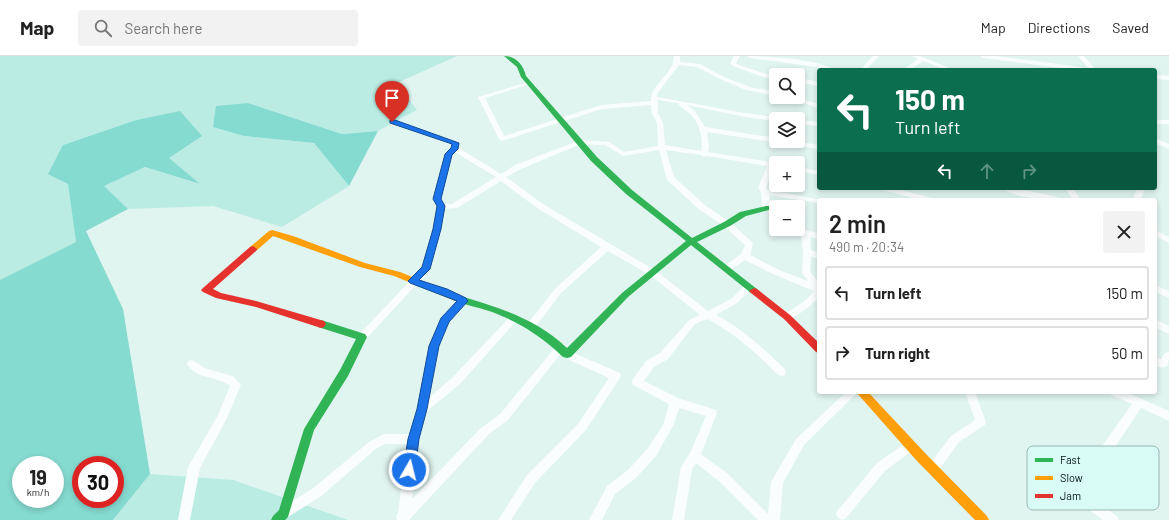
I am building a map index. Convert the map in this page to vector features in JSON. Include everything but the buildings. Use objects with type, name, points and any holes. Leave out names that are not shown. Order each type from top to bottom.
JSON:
[{"type":"street","points":[[507,56],[520,66],[523,76],[594,159],[629,192],[690,242],[749,286],[787,317],[817,347]]},
{"type":"street","points":[[738,56],[733,63],[735,65],[762,75],[769,76]]},
{"type":"street","points":[[750,56],[818,65],[826,68]]},
{"type":"street","points":[[865,68],[876,56]]},
{"type":"street","points":[[915,56],[947,68]]},
{"type":"street","points":[[983,56],[1076,68]]},
{"type":"street","points":[[1081,56],[1090,68]]},
{"type":"street","points":[[726,269],[745,256],[749,244],[727,224],[703,208],[670,178],[662,147],[660,123],[655,113],[654,94],[668,77],[677,59],[698,65],[722,78],[748,89],[769,93]]},
{"type":"street","points":[[909,68],[922,59]]},
{"type":"street","points":[[1157,77],[1169,78]]},
{"type":"street","points":[[805,81],[817,84]]},
{"type":"street","points":[[530,83],[481,97],[497,125],[502,139],[601,107],[654,101],[676,101],[732,113],[769,118]]},
{"type":"street","points":[[676,101],[693,112],[703,129],[706,146],[704,155]]},
{"type":"street","points":[[805,102],[817,105]]},
{"type":"street","points":[[392,122],[455,143],[455,149]]},
{"type":"street","points":[[1157,122],[1169,122]]},
{"type":"street","points":[[805,123],[817,124]]},
{"type":"street","points":[[703,129],[769,140]]},
{"type":"street","points":[[1157,141],[1169,147]]},
{"type":"street","points":[[441,206],[454,206],[518,167],[580,142],[607,143],[623,154],[662,147],[769,164]]},
{"type":"street","points":[[805,145],[817,147]]},
{"type":"street","points":[[455,149],[502,178],[540,206],[607,247],[653,272],[707,315],[725,324],[765,356],[781,372]]},
{"type":"street","points":[[280,516],[309,430],[344,373],[362,337],[413,281],[426,269],[437,229],[441,206],[437,199],[448,154],[455,149]]},
{"type":"street","points":[[805,170],[817,173]]},
{"type":"street","points":[[766,208],[765,192],[762,188],[769,173]]},
{"type":"street","points":[[893,190],[922,198]]},
{"type":"street","points":[[1022,190],[1053,198]]},
{"type":"street","points":[[765,192],[817,201]]},
{"type":"street","points":[[403,518],[485,430],[504,417],[564,351],[625,295],[690,242],[727,224],[743,214],[766,208],[769,210]]},
{"type":"street","points":[[362,337],[256,304],[218,296],[206,290],[272,233],[444,292],[463,301],[492,308],[530,327],[564,351],[616,376],[582,427],[531,479],[504,520]]},
{"type":"street","points":[[817,236],[805,233],[806,274],[817,287]]},
{"type":"street","points":[[1157,234],[1169,240]]},
{"type":"street","points":[[530,327],[558,291],[607,247]]},
{"type":"street","points":[[806,252],[817,255]]},
{"type":"street","points":[[745,256],[776,272],[817,288]]},
{"type":"street","points":[[678,520],[688,467],[695,456],[712,413],[675,402],[637,382],[650,364],[664,356],[692,322],[717,312],[734,301],[749,286]]},
{"type":"street","points":[[1157,289],[1169,295]]},
{"type":"street","points":[[787,317],[810,301],[817,292]]},
{"type":"street","points":[[403,518],[414,439],[422,409],[434,346],[445,320],[463,301]]},
{"type":"street","points":[[422,409],[456,380],[513,319]]},
{"type":"street","points":[[1157,324],[1169,330]]},
{"type":"street","points":[[1157,362],[1163,364],[1169,356]]},
{"type":"street","points":[[184,520],[194,467],[222,417],[236,385],[229,379],[204,372],[192,364]]},
{"type":"street","points":[[774,520],[777,482],[800,442],[851,394]]},
{"type":"street","points":[[863,394],[976,518]]},
{"type":"street","points":[[932,470],[955,439],[981,422],[971,394]]},
{"type":"street","points":[[1119,394],[1169,416]]},
{"type":"street","points":[[595,520],[611,490],[632,474],[652,452],[668,426],[675,402]]},
{"type":"street","points":[[1109,446],[1139,403]]},
{"type":"street","points":[[280,516],[316,493],[373,445],[384,439],[414,439]]},
{"type":"street","points":[[842,514],[881,467],[910,446]]},
{"type":"street","points":[[695,456],[720,474],[766,520]]},
{"type":"street","points":[[1099,510],[1113,520]]},
{"type":"shaded area","points":[[0,56],[457,56],[397,83],[417,110],[378,131],[342,134],[248,103],[244,136],[314,143],[349,186],[282,227],[213,206],[128,209],[103,186],[145,167],[199,184],[168,158],[180,111],[136,120],[63,145],[76,242],[0,280]]},
{"type":"shaded area","points":[[248,103],[342,134],[378,131],[349,186],[314,143],[244,136],[213,127],[216,106]]},
{"type":"shaded area","points":[[180,111],[202,136],[169,158],[200,184],[145,167],[104,186],[128,209],[86,231],[123,309],[150,474],[124,506],[124,456],[72,456],[72,508],[123,508],[113,520],[0,520],[0,280],[76,242],[68,184],[48,174],[63,145],[136,120]]},
{"type":"shaded area","points":[[150,474],[233,480],[348,520],[113,520]]},
{"type":"traffic: fast","points":[[507,56],[520,66],[523,76],[594,159],[629,192],[754,291]]},
{"type":"traffic: fast","points":[[456,298],[491,308],[509,316],[543,334],[567,354],[625,295],[690,242],[727,224],[743,214],[766,208]]},
{"type":"traffic: fast","points":[[277,520],[284,513],[309,429],[344,373],[362,337],[321,324]]},
{"type":"traffic: slow","points":[[253,249],[272,233],[290,238],[363,265],[397,274],[456,298]]},
{"type":"traffic: slow","points":[[863,394],[921,457],[983,520]]},
{"type":"traffic: jam","points":[[253,249],[206,290],[219,296],[256,304],[321,324]]},
{"type":"traffic: jam","points":[[754,291],[787,317],[817,347]]},
{"type":"route","points":[[392,122],[455,143],[455,149],[448,154],[437,199],[441,206],[437,229],[426,269],[413,281],[444,292],[463,301],[445,320],[434,346],[422,409],[414,439],[409,470]]}]
